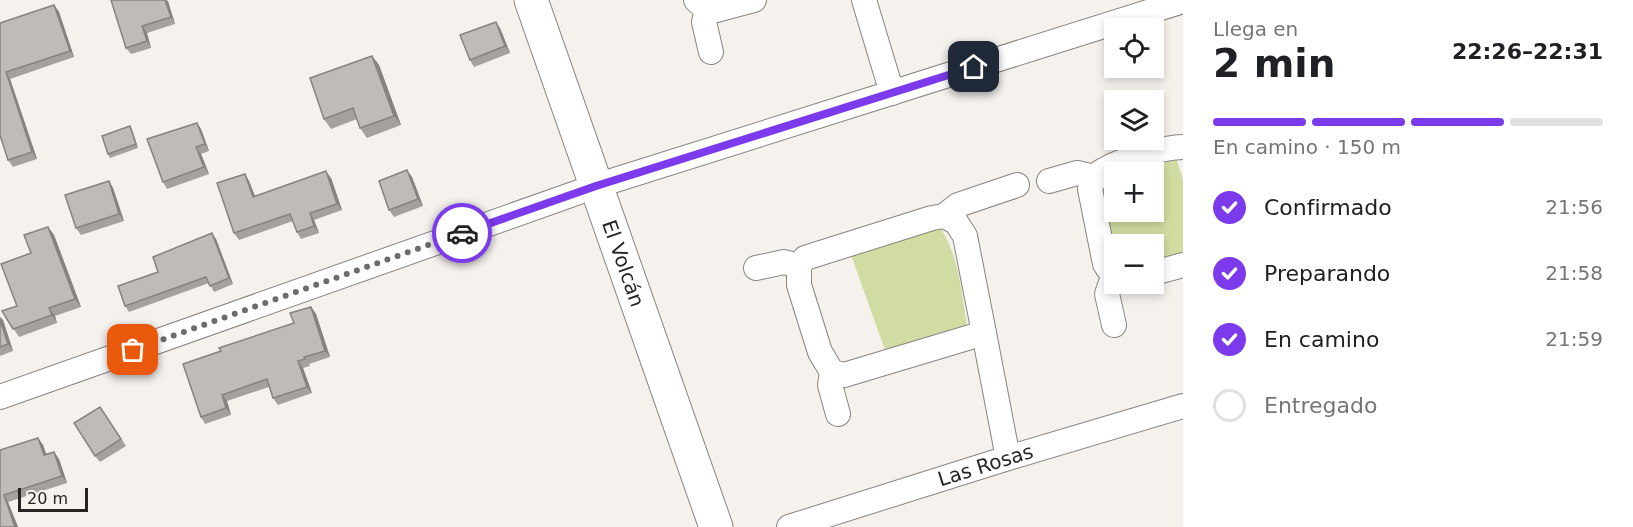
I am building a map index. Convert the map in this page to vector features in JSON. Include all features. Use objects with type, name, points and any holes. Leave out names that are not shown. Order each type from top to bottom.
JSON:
[{"type":"street","name":"El Volcán","points":[[531,0],[716,527]]},
{"type":"street","points":[[711,52],[702,5],[719,11],[754,0]]},
{"type":"street","points":[[864,0],[892,93]]},
{"type":"street","points":[[0,397],[596,186],[892,93],[1137,8],[1183,2]]},
{"type":"street","points":[[1104,255],[1090,189],[1095,177],[1104,169],[1167,147],[1183,147]]},
{"type":"street","points":[[1049,180],[1077,173],[1095,177]]},
{"type":"street","points":[[838,414],[830,385],[831,372],[820,352],[799,285],[799,266],[805,258],[944,216],[958,204],[1017,185]]},
{"type":"street","points":[[944,216],[956,222],[965,236],[1008,458]]},
{"type":"street","points":[[756,268],[784,262],[799,266]]},
{"type":"street","points":[[1164,270],[1183,265]]},
{"type":"street","points":[[1107,294],[1114,325]]},
{"type":"street","points":[[831,372],[844,375],[984,333]]},
{"type":"street","name":"Las Rosas","points":[[789,527],[1183,406]]},
{"type":"green space","points":[[1175,155],[1183,179],[1183,252],[1164,258],[1164,234],[1109,234],[1107,222],[1164,222],[1164,162],[1154,162]]},
{"type":"green space","points":[[1104,180],[1104,206],[1100,182]]},
{"type":"green space","points":[[932,227],[941,229],[952,251],[959,276],[967,326],[885,350],[851,255]]},
{"type":"building","points":[[111,0],[165,0],[171,17],[142,26],[147,41],[126,48]]},
{"type":"building","points":[[54,5],[70,51],[6,72],[32,152],[8,160],[0,135],[0,23]]},
{"type":"building","points":[[496,22],[505,46],[470,60],[460,35]]},
{"type":"building","points":[[372,56],[394,116],[360,128],[353,108],[324,119],[310,78]]},
{"type":"building","points":[[197,123],[205,144],[196,147],[204,167],[163,182],[147,139]]},
{"type":"building","points":[[130,126],[136,144],[108,154],[102,136]]},
{"type":"building","points":[[407,170],[418,199],[389,210],[379,181]]},
{"type":"building","points":[[326,171],[337,204],[310,213],[314,226],[297,232],[290,214],[234,233],[217,183],[245,174],[253,197]]},
{"type":"building","points":[[109,181],[119,214],[76,228],[65,195]]},
{"type":"building","points":[[48,227],[75,299],[49,308],[52,315],[13,329],[2,311],[17,306],[1,264],[31,253],[24,235]]},
{"type":"building","points":[[212,233],[229,278],[210,286],[206,277],[125,306],[118,286],[158,272],[153,257]]},
{"type":"building","points":[[311,307],[325,351],[298,361],[307,387],[273,398],[267,379],[222,395],[226,408],[201,417],[183,364],[221,351],[219,348],[294,323],[290,313]]},
{"type":"building","points":[[0,320],[8,344],[0,347]]},
{"type":"building","points":[[100,407],[121,439],[95,456],[74,423]]},
{"type":"building","points":[[38,438],[44,455],[54,452],[62,476],[4,495],[15,527],[0,527],[0,450]]},
{"type":"way so far","points":[[133,350],[462,233]]},
{"type":"route","points":[[462,233],[596,186],[974,67]]}]
